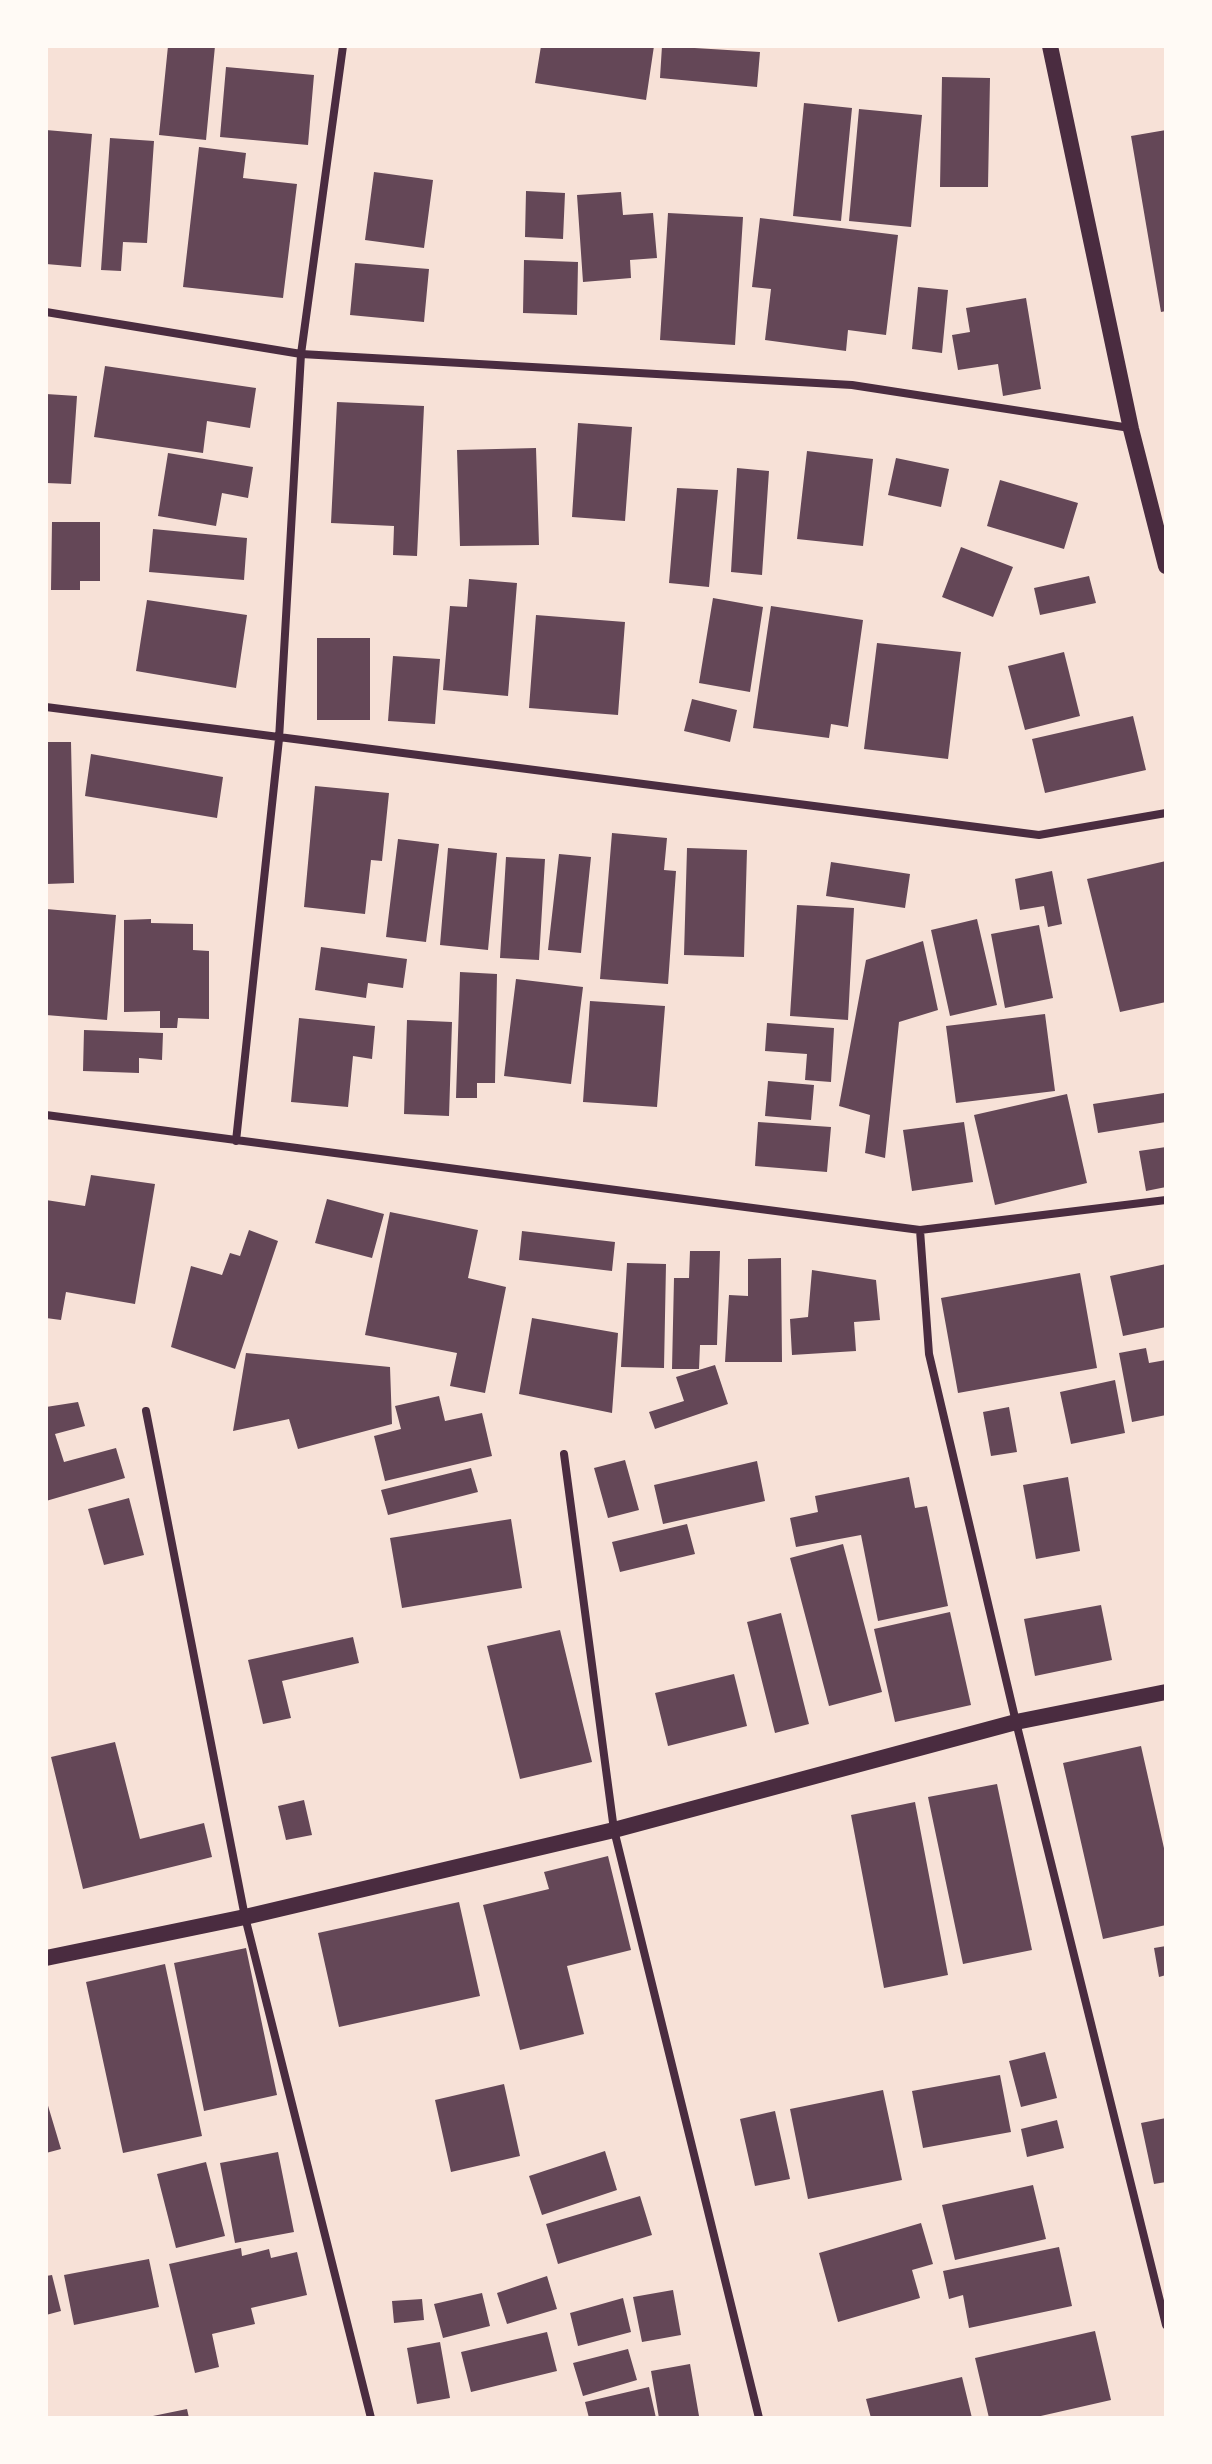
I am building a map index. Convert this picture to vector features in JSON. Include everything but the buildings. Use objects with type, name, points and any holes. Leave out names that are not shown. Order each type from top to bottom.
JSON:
[{"type":"main road","points":[[1050,46],[1131,429],[1166,566]]},
{"type":"main road","points":[[46,1958],[245,1917],[614,1830],[1016,1722],[1166,1692]]},
{"type":"street","points":[[236,1141],[279,739],[301,354],[343,46]]},
{"type":"street","points":[[46,312],[301,354],[852,385],[1131,429]]},
{"type":"street","points":[[46,707],[1039,835],[1166,813]]},
{"type":"street","points":[[46,1115],[920,1230],[1166,1200]]},
{"type":"street","points":[[920,1230],[929,1354],[1016,1722],[1166,2325]]},
{"type":"street","points":[[146,1411],[245,1917],[371,2418]]},
{"type":"street","points":[[564,1454],[614,1830],[759,2418]]}]
